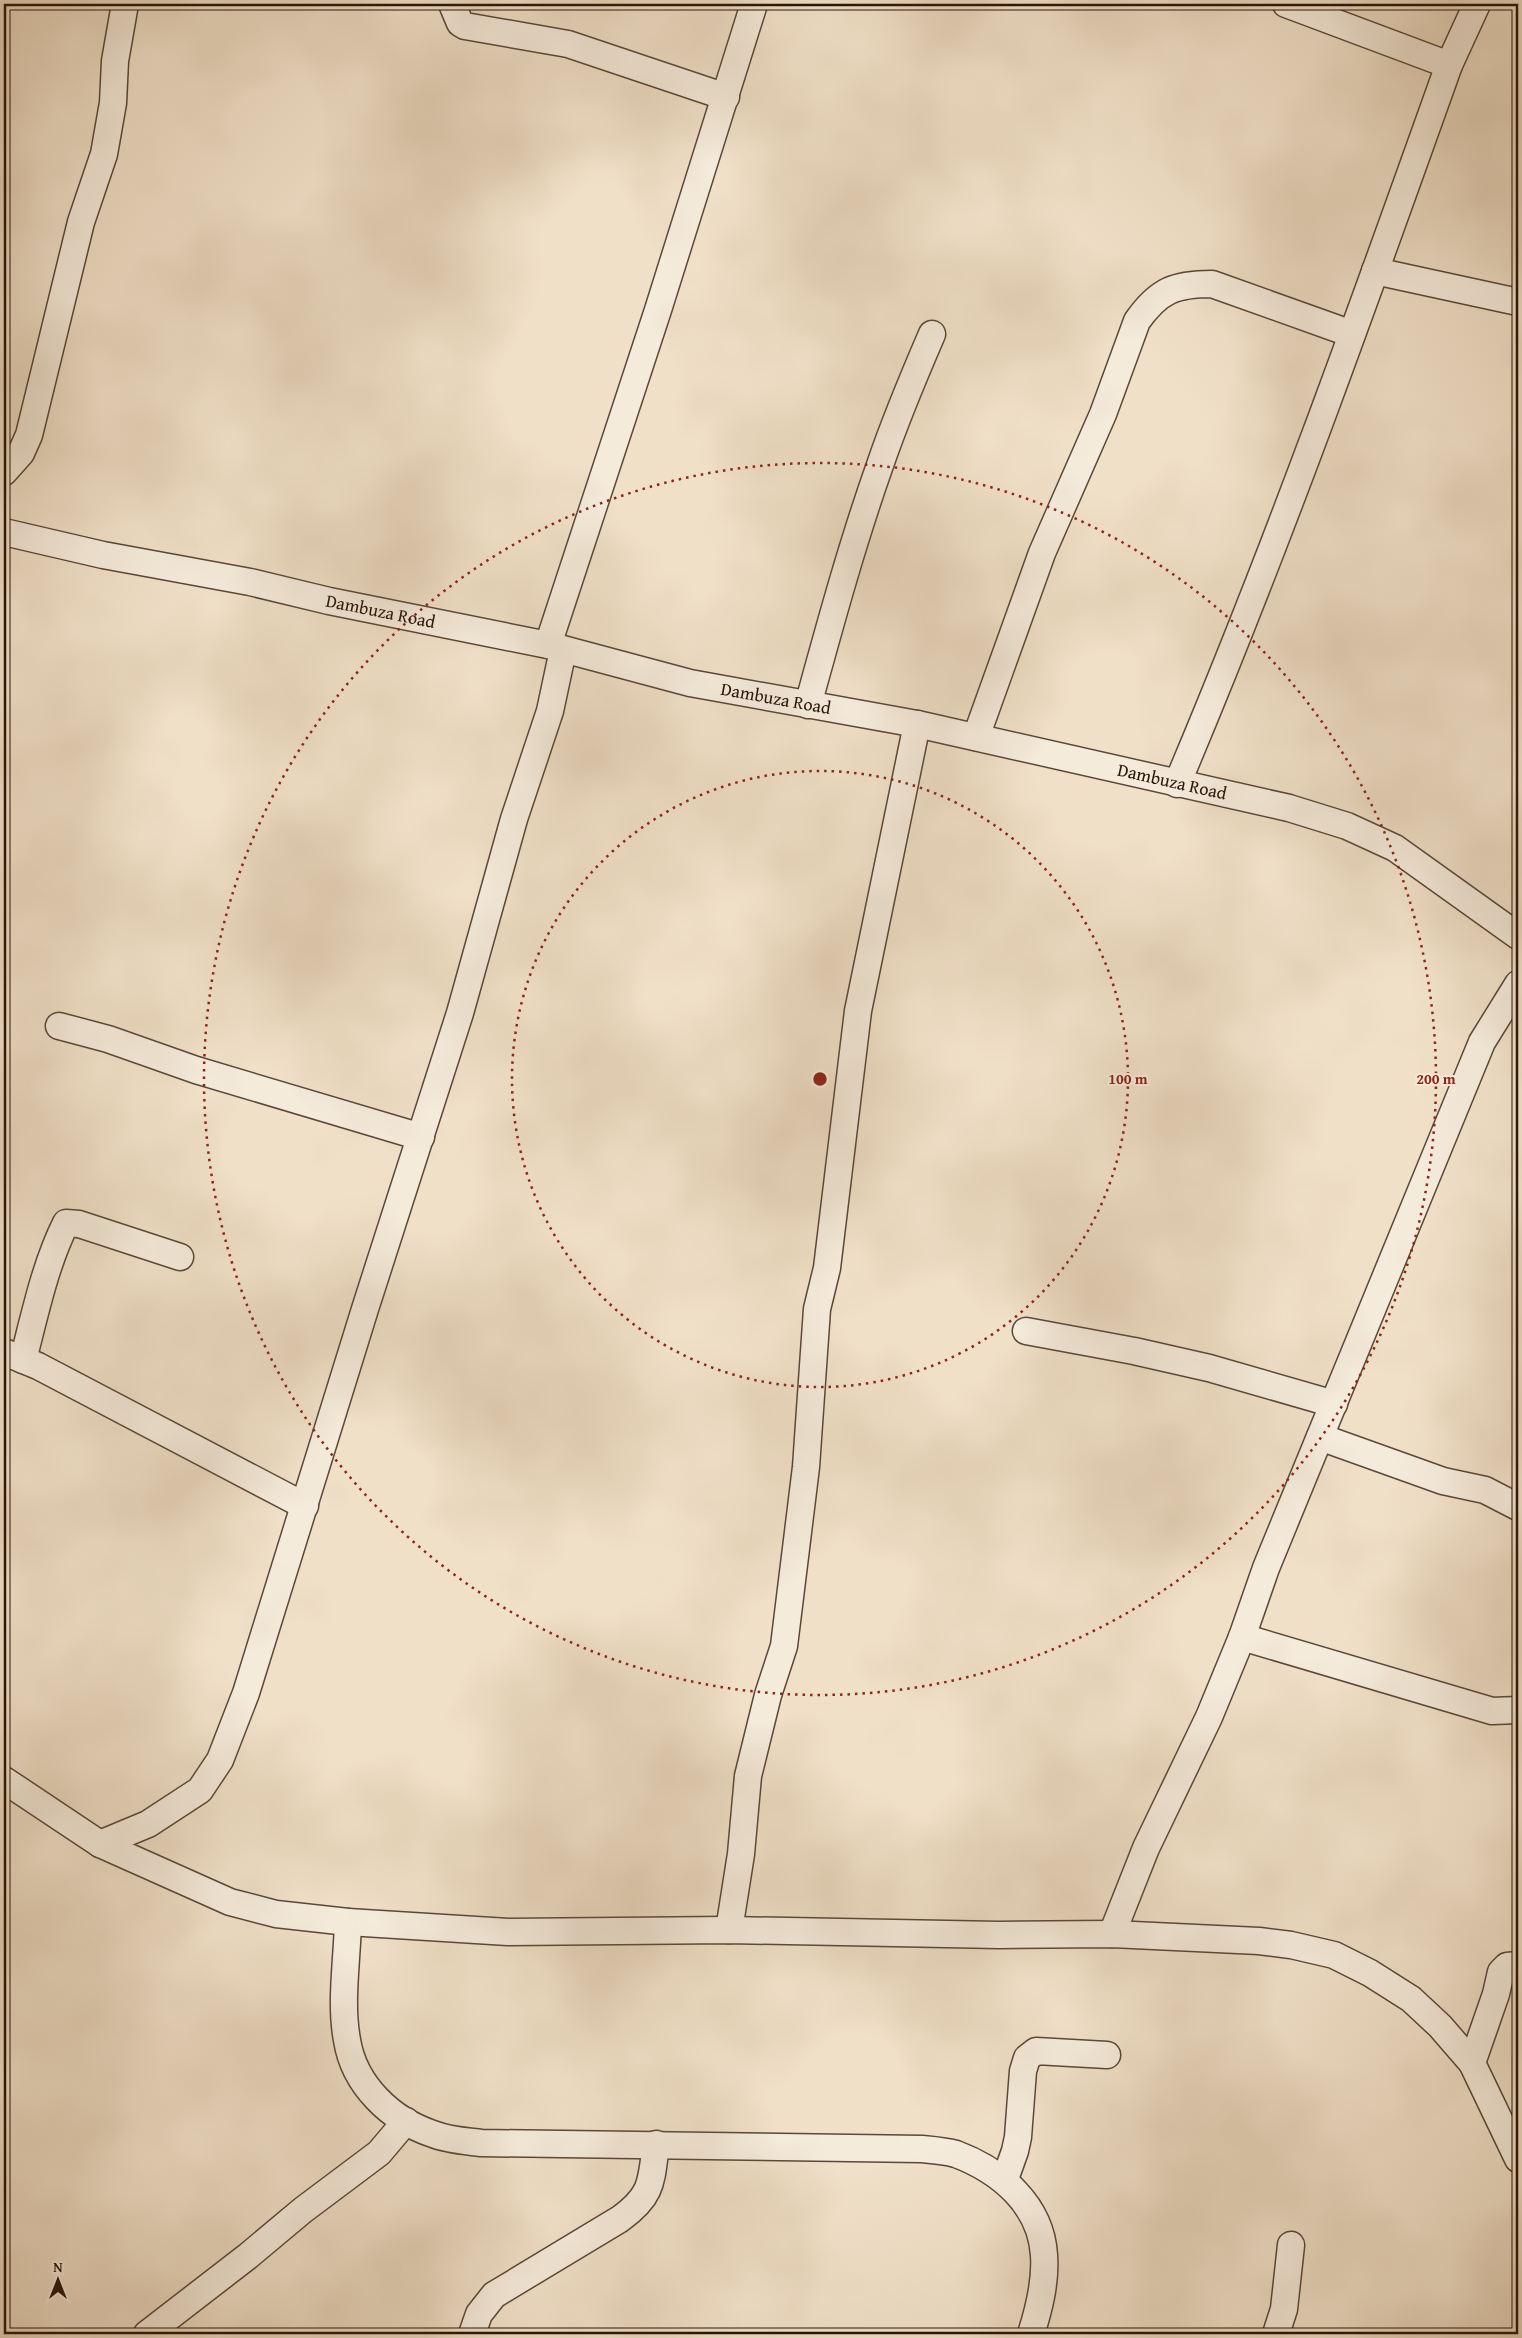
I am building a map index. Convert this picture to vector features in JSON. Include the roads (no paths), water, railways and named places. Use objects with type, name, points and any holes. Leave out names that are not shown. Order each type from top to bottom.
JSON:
[{"type":"street","points":[[4,472],[21,453],[29,435],[81,222],[104,154],[113,103],[115,61],[125,4]]},
{"type":"street","points":[[452,4],[460,23],[465,26],[568,44],[726,97]]},
{"type":"street","points":[[100,1844],[155,1821],[194,1795],[207,1783],[220,1760],[246,1693],[460,1013],[514,819],[550,712],[556,648],[754,4]]},
{"type":"street","points":[[1286,4],[1449,65]]},
{"type":"street","points":[[1177,784],[1233,652],[1310,453],[1449,65],[1477,4]]},
{"type":"street","points":[[1375,271],[1518,302]]},
{"type":"street","points":[[976,737],[1042,553],[1103,414],[1137,321],[1142,314],[1158,298],[1173,287],[1188,284],[1212,284],[1352,334]]},
{"type":"street","points":[[808,705],[879,467],[899,412],[932,334]]},
{"type":"street","name":"Dambuza Road","points":[[4,532],[103,555],[250,582],[330,602],[556,648],[690,683],[916,724],[1297,810],[1328,819],[1378,839],[1429,871],[1518,936]]},
{"type":"street","points":[[729,1930],[741,1854],[748,1776],[768,1695],[784,1646],[806,1473],[817,1309],[827,1268],[857,1019],[916,724]]},
{"type":"street","points":[[1112,1934],[1146,1848],[1186,1767],[1242,1637],[1266,1568],[1482,1042],[1518,984]]},
{"type":"street","points":[[59,1026],[108,1039],[196,1070],[421,1137]]},
{"type":"street","points":[[180,1257],[79,1224],[66,1223],[58,1239],[38,1302],[13,1356],[98,1396],[250,1479],[305,1506]]},
{"type":"street","points":[[1026,1331],[1134,1351],[1208,1368],[1334,1404]]},
{"type":"street","points":[[1320,1437],[1443,1481],[1485,1490],[1518,1507]]},
{"type":"street","points":[[1242,1637],[1492,1711],[1518,1710]]},
{"type":"street","points":[[4,1780],[100,1844],[230,1902],[276,1914],[348,1922],[508,1932],[729,1930],[999,1935],[1112,1934],[1259,1940],[1334,1955],[1370,1973],[1411,1999],[1440,2026],[1472,2063],[1518,2159]]},
{"type":"street","points":[[348,1922],[344,2017],[347,2042],[354,2066],[365,2083],[386,2108],[406,2121],[432,2134],[481,2143],[922,2148],[954,2154],[977,2163],[1004,2179],[1030,2211],[1040,2234],[1044,2254],[1044,2280],[1031,2334]]},
{"type":"street","points":[[1472,2063],[1496,1994],[1501,1972],[1507,1966],[1518,1965]]},
{"type":"street","points":[[1004,2179],[1015,2151],[1023,2071],[1027,2058],[1036,2051],[1107,2055]]},
{"type":"street","points":[[147,2334],[248,2256],[303,2210],[379,2153],[406,2121]]},
{"type":"street","points":[[472,2334],[479,2314],[494,2295],[620,2219],[636,2207],[648,2191],[656,2144]]},
{"type":"street","points":[[1276,2334],[1284,2309],[1290,2245]]}]
